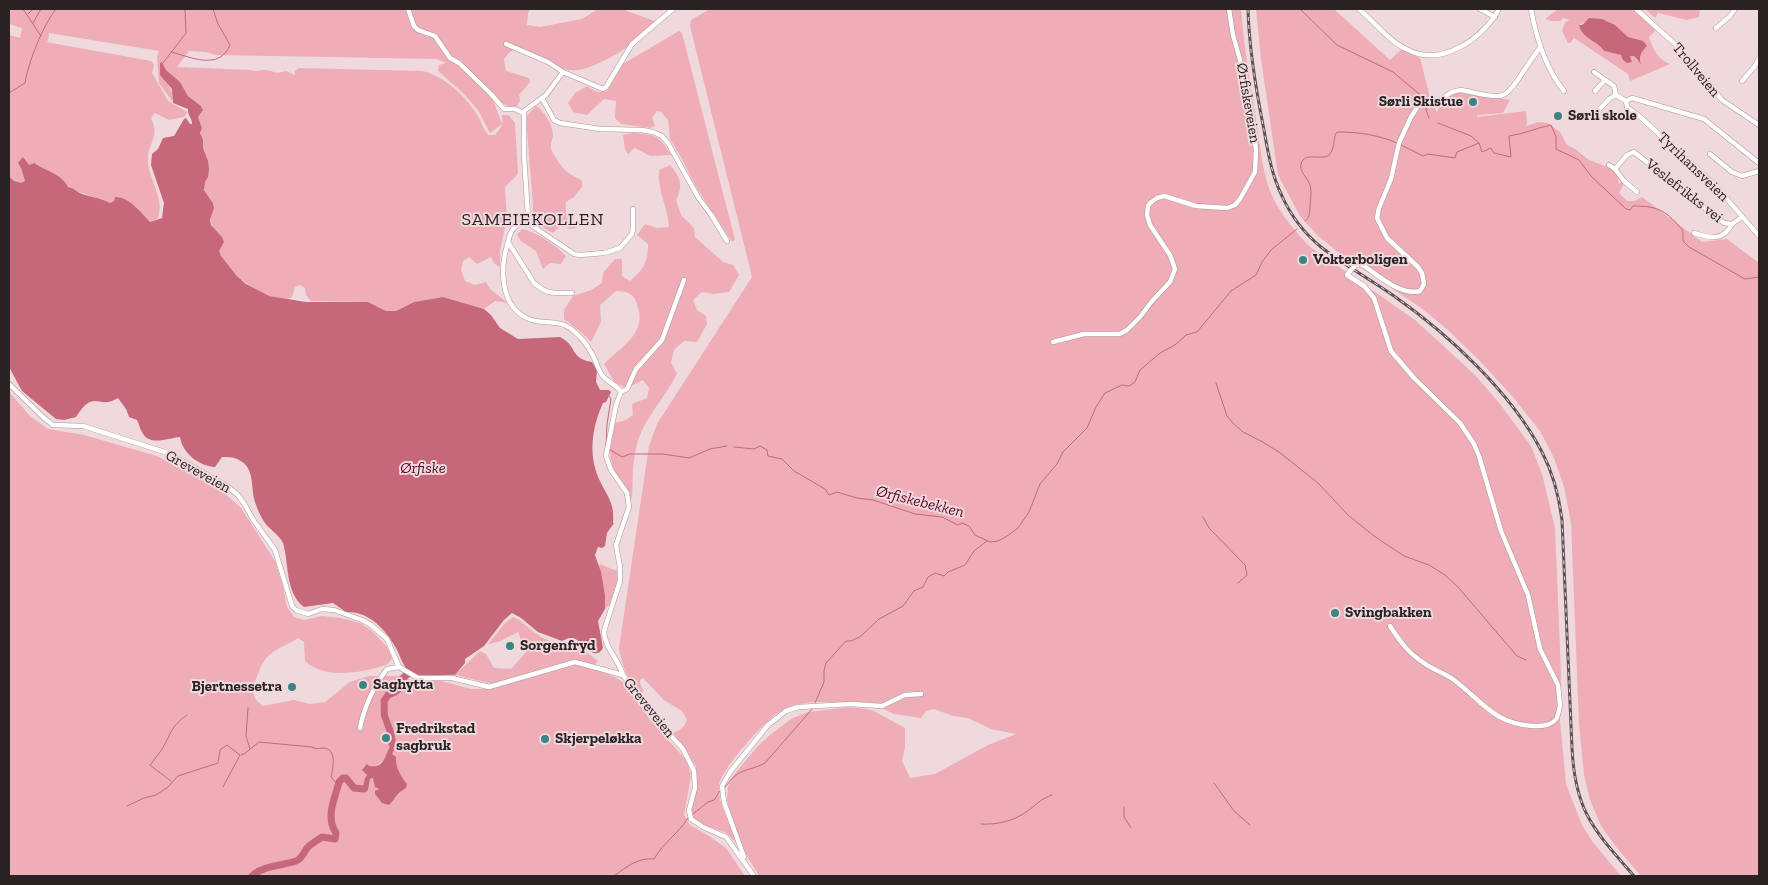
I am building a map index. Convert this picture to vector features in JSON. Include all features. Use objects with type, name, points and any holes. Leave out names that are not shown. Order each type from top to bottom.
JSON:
[{"type":"street","points":[[408,9],[414,26],[418,30],[435,36],[450,58],[459,63],[504,109],[515,109],[523,113]]},
{"type":"street","points":[[506,44],[548,62],[563,72],[596,88],[603,89],[606,88],[627,50],[673,9]]},
{"type":"street","name":"Ørfiskeveien","points":[[1053,342],[1084,334],[1120,334],[1140,317],[1170,282],[1175,269],[1170,255],[1150,225],[1147,215],[1150,203],[1164,196],[1196,206],[1226,208],[1235,204],[1240,199],[1255,172],[1254,122],[1233,36],[1229,9]]},
{"type":"street","points":[[1359,9],[1400,45],[1414,53],[1426,54],[1440,54],[1467,44],[1487,28],[1499,9]]},
{"type":"street","points":[[1480,9],[1495,17]]},
{"type":"street","points":[[1531,9],[1536,31],[1552,73],[1564,91]]},
{"type":"street","name":"Trollveien","points":[[1636,9],[1675,44],[1720,98],[1759,126]]},
{"type":"street","points":[[1716,28],[1735,9]]},
{"type":"street","points":[[1390,626],[1414,656],[1425,665],[1454,680],[1492,712],[1506,721],[1512,724],[1538,726],[1547,725],[1557,718],[1560,706],[1558,685],[1540,649],[1529,600],[1500,531],[1474,444],[1460,423],[1414,378],[1391,351],[1374,298],[1364,286],[1347,275],[1355,266],[1360,264],[1409,292],[1420,291],[1424,284],[1422,273],[1387,238],[1377,218],[1391,179],[1398,145],[1414,111],[1418,106],[1437,102],[1448,93],[1458,90],[1486,95],[1504,95],[1512,89],[1526,66],[1542,47]]},
{"type":"street","points":[[1742,81],[1755,66],[1759,58]]},
{"type":"street","points":[[563,72],[542,98],[525,109],[523,113],[528,213],[525,221],[513,228],[508,242],[503,261],[505,290],[513,306],[523,316],[540,322],[560,323],[570,328],[592,352],[602,375],[621,394]]},
{"type":"street","points":[[1594,72],[1614,86],[1616,95],[1626,101],[1632,98],[1702,118],[1759,163]]},
{"type":"street","points":[[1595,91],[1605,80]]},
{"type":"street","points":[[1597,112],[1609,99],[1616,95]]},
{"type":"street","points":[[542,98],[554,120],[560,123],[600,129],[642,130],[662,136],[727,241]]},
{"type":"street","name":"Tyrihansveien","points":[[1626,101],[1627,108],[1638,115],[1714,184],[1759,236]]},
{"type":"street","name":"Veslefrikks vei","points":[[1615,169],[1627,155],[1634,152],[1721,221],[1732,224]]},
{"type":"street","points":[[1710,154],[1732,172],[1742,176],[1759,171]]},
{"type":"street","name":"Veslefrikks vei","points":[[1609,165],[1638,192]]},
{"type":"street","points":[[525,221],[574,254],[604,253],[620,248],[632,234],[633,209]]},
{"type":"street","name":"Veslefrikks vei","points":[[1694,232],[1704,236],[1721,237],[1726,234],[1732,224],[1742,217]]},
{"type":"street","points":[[508,242],[539,288],[551,293],[572,293]]},
{"type":"street","points":[[623,675],[621,666],[605,639],[604,631],[620,581],[620,567],[616,545],[628,512],[628,502],[627,493],[607,463],[608,448],[616,405],[621,394],[627,389],[636,369],[662,340],[684,280]]},
{"type":"street","name":"Greveveien","points":[[9,384],[53,425],[83,426],[168,453],[227,486],[238,495],[275,550],[292,606],[296,610],[308,614],[322,609],[334,610],[371,625],[387,639],[399,667],[410,674],[420,678],[452,678],[489,687],[574,662],[623,675],[651,714],[683,749],[694,771],[695,788],[689,810],[692,818],[703,827],[726,837],[754,876]]},
{"type":"street","points":[[360,728],[367,704],[381,677],[387,670],[399,667]]},
{"type":"street","name":"Greveveien","points":[[746,863],[724,802],[722,793],[723,783],[768,725],[786,711],[798,707],[851,704],[882,706],[905,695],[921,694]]},
{"type":"shaded area","points":[[9,9],[530,9],[527,25],[540,27],[582,19],[598,9],[625,9],[660,23],[616,54],[590,67],[578,70],[562,68],[519,47],[510,52],[504,59],[506,71],[529,78],[530,82],[519,95],[520,101],[516,107],[508,106],[492,97],[502,124],[502,115],[509,115],[515,123],[518,174],[505,187],[507,219],[500,250],[500,267],[494,263],[491,257],[477,264],[469,257],[463,261],[461,270],[465,281],[475,285],[486,282],[491,290],[508,303],[495,301],[484,309],[443,297],[414,302],[396,311],[386,311],[368,302],[311,301],[306,295],[305,288],[300,285],[295,287],[292,297],[287,299],[268,296],[262,294],[232,271],[221,258],[219,252],[222,237],[211,223],[214,206],[204,186],[208,177],[200,133],[202,128],[198,117],[203,109],[188,96],[180,82],[166,70],[162,62],[165,80],[173,93],[172,101],[159,83],[157,56],[159,51],[49,33],[48,41],[46,42],[151,61],[154,65],[152,73],[168,101],[187,112],[184,117],[169,120],[155,113],[151,118],[154,125],[154,136],[149,151],[148,163],[159,199],[160,206],[157,219],[150,222],[134,206],[120,198],[115,197],[114,201],[110,203],[74,190],[42,168],[28,164],[21,168],[25,181],[21,184],[14,181],[9,176],[9,35],[20,38],[22,28],[9,24]],"holes":[[[189,51],[206,52],[216,55],[437,59],[446,63],[439,65],[438,71],[462,92],[478,110],[490,133],[502,124],[495,135],[488,135],[474,110],[455,88],[439,78],[422,71],[299,68],[295,71],[295,75],[286,71],[278,73],[268,70],[177,67]]]},
{"type":"shaded area","points":[[710,9],[1241,9],[1263,164],[1270,192],[1281,212],[1309,246],[1415,320],[1476,376],[1500,404],[1531,446],[1542,474],[1555,528],[1561,673],[1560,721],[1566,784],[1582,825],[1592,841],[1621,876],[759,876],[740,844],[741,847],[725,832],[700,824],[691,812],[696,790],[696,766],[673,733],[682,728],[687,720],[682,711],[664,700],[643,678],[640,680],[640,684],[644,691],[641,692],[636,688],[626,672],[619,648],[649,446],[657,424],[752,277],[690,26],[691,20]],"holes":[[[814,702],[870,702],[894,714],[921,718],[926,711],[934,709],[953,716],[968,718],[991,729],[1016,734],[988,745],[935,774],[910,778],[902,761],[905,747],[905,728],[872,710],[850,707],[808,712],[791,719],[770,735],[757,747],[733,776],[728,786],[727,800],[739,843],[723,808],[719,786],[726,770],[754,735],[778,713],[795,705]]]},
{"type":"shaded area","points":[[1256,9],[1334,9],[1390,60],[1402,49],[1420,58],[1431,101],[1437,112],[1441,102],[1456,92],[1510,100],[1503,113],[1477,115],[1477,117],[1526,111],[1527,125],[1524,127],[1538,122],[1548,123],[1560,132],[1567,145],[1589,160],[1610,168],[1619,178],[1619,184],[1622,181],[1624,184],[1619,193],[1627,201],[1634,201],[1642,197],[1702,242],[1727,239],[1759,263],[1759,876],[1641,876],[1601,826],[1590,800],[1584,775],[1579,723],[1571,523],[1564,487],[1554,458],[1540,431],[1513,397],[1448,330],[1424,310],[1338,252],[1318,236],[1300,216],[1278,175],[1261,59]]},
{"type":"shaded area","points":[[1558,9],[1632,9],[1656,30],[1649,37],[1652,46],[1659,56],[1670,64],[1630,81],[1628,74],[1574,38],[1568,43],[1562,31],[1565,22],[1570,20],[1563,18],[1561,21],[1551,21],[1545,19]],"holes":[[[1590,19],[1598,19],[1612,24],[1640,44],[1643,49],[1639,61],[1634,56],[1630,56],[1632,62],[1621,55],[1604,51],[1583,33],[1579,25]]]},
{"type":"shaded area","points":[[1645,9],[1700,9],[1699,17],[1687,20],[1658,13],[1655,18]]},
{"type":"shaded area","points":[[679,31],[682,33],[735,240],[732,242],[695,185],[670,139],[668,120],[661,112],[657,111],[652,118],[655,126],[650,128],[621,124],[615,118],[616,101],[604,99],[587,115],[573,112],[568,103],[575,93],[587,86],[599,92],[607,91],[623,64]]},
{"type":"shaded area","points":[[536,106],[545,115],[552,128],[551,147],[555,157],[569,174],[582,181],[582,187],[574,197],[566,202],[567,217],[576,228],[570,229],[561,225],[553,233],[540,226],[534,220],[526,117]]},
{"type":"shaded area","points":[[633,133],[656,137],[663,143],[671,155],[650,156],[635,148],[628,154],[625,149],[623,135]]},
{"type":"shaded area","points":[[670,165],[680,181],[680,190],[676,200],[681,215],[694,228],[695,237],[723,262],[733,265],[739,275],[729,292],[714,294],[702,292],[693,300],[697,310],[706,316],[707,324],[697,342],[684,341],[674,350],[671,363],[677,373],[640,434],[635,451],[632,499],[614,470],[610,448],[615,423],[626,420],[633,415],[632,404],[647,398],[649,388],[643,380],[627,388],[615,383],[604,364],[625,345],[636,331],[639,323],[637,304],[634,297],[629,293],[616,291],[600,305],[601,322],[591,342],[564,319],[564,310],[573,296],[591,290],[602,283],[603,273],[615,259],[622,259],[622,276],[630,281],[642,269],[647,256],[648,244],[637,235],[645,224],[657,228],[669,227],[661,192],[659,170]]},
{"type":"shaded area","points":[[522,229],[539,236],[562,252],[566,256],[561,264],[550,263],[543,269],[536,251],[521,241],[517,235]]},
{"type":"shaded area","points":[[9,392],[30,416],[48,429],[84,435],[157,456],[221,490],[241,508],[275,561],[287,607],[294,617],[304,620],[322,616],[360,623],[373,632],[387,647],[392,658],[388,664],[368,670],[345,673],[323,671],[305,661],[304,642],[298,638],[271,654],[262,664],[251,688],[256,700],[263,706],[294,700],[310,704],[325,702],[350,682],[369,676],[403,676],[412,681],[441,681],[471,689],[486,689],[506,685],[575,664],[607,672],[605,673],[623,682],[651,721],[687,761],[691,776],[684,815],[690,825],[726,848],[745,876],[9,876]],"holes":[[[389,747],[401,777],[407,784],[395,799],[378,791],[373,778],[370,779],[368,790],[363,787],[369,766],[374,767],[387,758]]]},
{"type":"shaded area","points":[[600,564],[617,571],[617,581],[613,597],[605,609],[605,595]]},
{"type":"shaded area","points":[[513,617],[545,639],[555,642],[573,642],[598,661],[594,665],[571,660],[493,684],[455,675],[480,651],[486,654],[494,668],[511,669],[526,652],[518,632],[498,642],[488,644],[505,623]]},
{"type":"water","points":[[1589,18],[1602,19],[1615,25],[1628,37],[1643,41],[1647,46],[1641,54],[1641,64],[1634,56],[1630,56],[1632,62],[1627,63],[1621,55],[1604,51],[1598,44],[1586,36],[1579,25],[1582,25]]},
{"type":"water","name":"Ørfiske","points":[[162,62],[166,70],[180,82],[188,96],[201,106],[203,110],[198,117],[202,128],[200,133],[209,169],[204,190],[213,203],[214,208],[210,220],[211,225],[224,242],[219,251],[221,256],[246,284],[269,296],[306,302],[368,302],[386,311],[396,311],[414,302],[443,297],[484,309],[500,328],[518,339],[560,337],[566,340],[580,358],[592,362],[597,370],[596,382],[600,390],[609,390],[611,392],[599,412],[593,441],[593,460],[599,479],[612,505],[614,523],[607,533],[605,546],[602,548],[598,547],[595,555],[601,572],[605,595],[605,609],[598,621],[603,648],[599,652],[591,652],[574,639],[569,638],[562,641],[538,632],[512,613],[504,620],[484,646],[465,659],[465,663],[455,675],[416,675],[403,664],[387,634],[376,622],[354,612],[346,612],[333,603],[304,607],[298,601],[291,586],[283,543],[261,516],[255,502],[250,472],[243,462],[234,458],[222,457],[215,467],[209,466],[192,458],[181,443],[180,437],[154,440],[145,437],[137,420],[129,417],[118,398],[106,402],[92,401],[82,408],[76,417],[64,420],[56,419],[22,391],[9,367],[9,176],[14,181],[21,183],[25,181],[18,163],[23,157],[29,165],[34,163],[62,179],[68,187],[82,194],[110,203],[114,201],[115,197],[120,197],[134,206],[150,222],[162,218],[164,203],[151,165],[152,154],[158,149],[163,138],[174,136],[184,119],[186,118],[192,124],[188,109],[173,103],[172,89],[160,75],[160,63]]},
{"type":"water","points":[[392,744],[394,750],[392,754],[396,757],[396,764],[407,784],[406,788],[389,805],[382,803],[375,794],[375,791],[379,789],[375,787],[373,778],[370,779],[368,790],[366,791],[363,787],[367,775],[362,770],[367,764],[369,766],[379,765]]},
{"type":"waterway","points":[[23,9],[41,36]]},
{"type":"waterway","points":[[28,14],[33,9]]},
{"type":"waterway","points":[[33,23],[41,9]]},
{"type":"waterway","points":[[9,93],[25,83],[37,44],[46,24],[56,9]]},
{"type":"waterway","points":[[163,63],[186,33],[185,9]]},
{"type":"waterway","points":[[171,52],[204,60],[219,58],[225,53],[230,45],[218,24],[213,9]]},
{"type":"waterway","points":[[1300,9],[1337,45],[1393,72],[1426,101]]},
{"type":"waterway","points":[[1427,105],[1426,110],[1429,118]]},
{"type":"waterway","points":[[1438,123],[1471,136],[1479,143]]},
{"type":"waterway","name":"Ørfiskebekken","points":[[1401,145],[1423,156],[1428,154],[1455,158],[1457,152],[1479,143],[1482,152],[1491,148],[1494,153],[1511,157],[1509,136],[1551,125],[1556,137],[1556,149],[1579,160],[1591,176],[1626,209],[1630,210],[1633,206],[1642,206],[1662,211],[1683,231],[1683,241],[1689,247],[1745,279],[1759,277]]},
{"type":"waterway","name":"Ørfiskebekken","points":[[1305,221],[1309,214],[1311,191],[1309,182],[1301,170],[1303,160],[1309,157],[1326,157],[1329,155],[1338,132],[1369,134],[1397,143]]},
{"type":"waterway","name":"Ørfiskebekken","points":[[734,447],[754,449],[760,446],[767,450],[768,456],[782,459],[794,471],[825,489],[829,495],[837,492],[857,498],[873,500],[915,514],[942,517],[958,525],[962,523],[969,526],[975,535],[990,542],[998,541],[1018,528],[1029,512],[1040,484],[1057,464],[1063,452],[1087,428],[1096,407],[1105,393],[1122,385],[1129,386],[1135,382],[1140,370],[1160,353],[1175,345],[1186,335],[1197,332],[1231,291],[1256,275],[1262,262],[1271,250],[1297,229]]},
{"type":"waterway","points":[[1216,383],[1227,416],[1243,432],[1279,452],[1318,483],[1348,515],[1374,536],[1404,556],[1429,565],[1445,575],[1458,587],[1517,656],[1526,660]]},
{"type":"waterway","name":"Ørfiskebekken","points":[[606,446],[611,399],[609,396]]},
{"type":"waterway","name":"Ørfiskebekken","points":[[609,449],[622,457],[630,454],[663,454],[689,458],[710,449],[727,446]]},
{"type":"waterway","points":[[1203,517],[1209,528],[1245,565],[1247,575],[1238,583]]},
{"type":"waterway","points":[[815,703],[824,682],[826,663],[846,641],[851,641],[861,636],[879,619],[903,606],[914,591],[923,587],[928,577],[935,573],[944,576],[948,572],[965,565],[974,551],[987,541]]},
{"type":"waterway","points":[[392,744],[391,734],[384,715],[384,701],[388,695],[401,687],[402,679],[410,672]]},
{"type":"waterway","points":[[248,708],[246,736],[250,749]]},
{"type":"waterway","points":[[724,788],[738,774],[765,763],[813,708]]},
{"type":"waterway","points":[[171,781],[150,765],[162,750],[173,728],[187,715]]},
{"type":"waterway","points":[[241,755],[259,742],[328,749],[333,760],[331,777],[338,785]]},
{"type":"waterway","points":[[127,806],[156,795],[168,787],[178,776],[218,763],[220,750],[227,745],[240,755],[223,787]]},
{"type":"waterway","points":[[252,876],[262,870],[298,860],[309,846],[322,837],[335,839],[336,833],[331,820],[331,814],[339,782],[346,778],[354,788],[364,789]]},
{"type":"waterway","points":[[1214,783],[1234,811],[1250,825]]},
{"type":"waterway","points":[[693,814],[708,802],[714,800],[720,791]]},
{"type":"waterway","points":[[981,824],[999,823],[1016,818],[1052,795]]},
{"type":"waterway","points":[[1124,807],[1124,817],[1131,828]]},
{"type":"waterway","points":[[614,876],[638,861],[654,859],[688,818]]},
{"type":"railway","points":[[1248,9],[1253,70],[1269,156],[1279,188],[1294,217],[1309,236],[1321,247],[1415,311],[1477,366],[1513,408],[1529,430],[1546,460],[1555,485],[1562,520],[1572,748],[1577,789],[1589,819],[1608,846],[1634,876]]},
{"type":"place","name":"Sørli Skistue","points":[[1473,102]]},
{"type":"place","name":"Sørli skole","points":[[1558,116]]},
{"type":"place","name":"Vokterboligen","points":[[1303,260]]},
{"type":"place","name":"Svingbakken","points":[[1335,613]]},
{"type":"place","name":"Sorgenfryd","points":[[510,646]]},
{"type":"place","name":"Saghytta","points":[[363,685]]},
{"type":"place","name":"Bjertnessetra","points":[[292,687]]},
{"type":"place","name":"Fredrikstad sagbruk","points":[[386,738]]},
{"type":"place","name":"Skjerpeløkka","points":[[545,739]]},
{"type":"district","name":"SAMEIEKOLLEN","points":[[533,220]]}]
